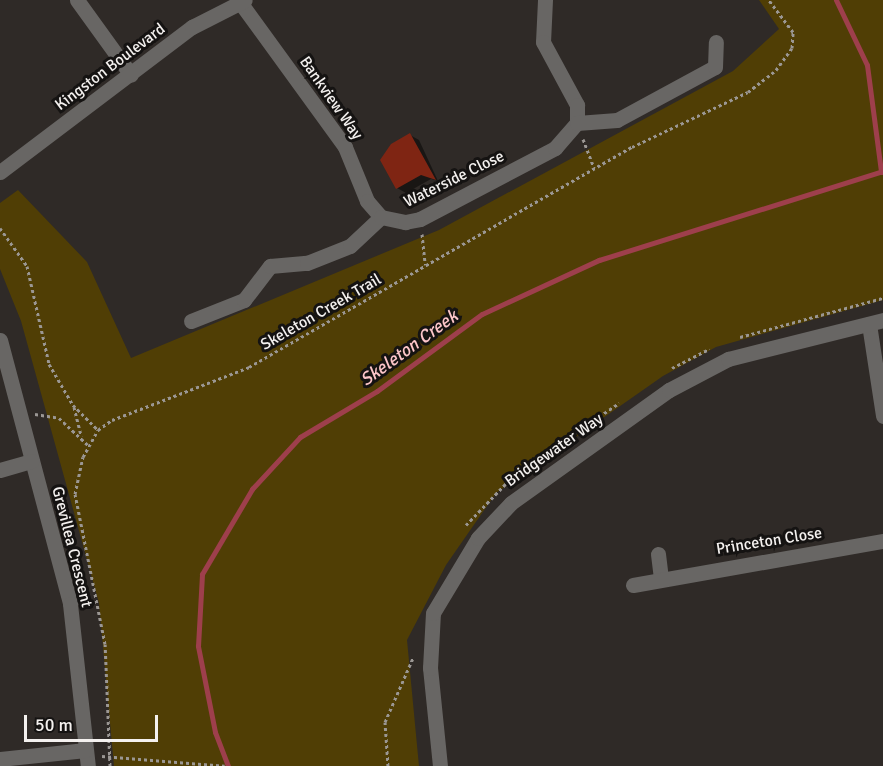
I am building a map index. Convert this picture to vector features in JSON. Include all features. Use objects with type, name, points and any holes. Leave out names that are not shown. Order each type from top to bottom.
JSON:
[{"type":"street","points":[[77,0],[130,75]]},
{"type":"street","points":[[545,0],[543,42],[577,105],[577,123],[616,120],[715,67],[716,42]]},
{"type":"street","name":"Kingston Boulevard","points":[[0,172],[200,22],[244,2]]},
{"type":"street","name":"Bankview Way","points":[[244,2],[345,147],[367,201],[381,217]]},
{"type":"street","name":"Waterside Close","points":[[381,217],[405,222],[420,219],[555,148],[577,123]]},
{"type":"street","points":[[191,321],[244,300],[270,266],[307,263],[350,246],[381,217]]},
{"type":"street","points":[[876,322],[883,416]]},
{"type":"street","name":"Bridgewater Way","points":[[440,766],[430,668],[433,613],[478,538],[511,503],[669,390],[728,359],[876,322]]},
{"type":"street","name":"Grevillea Crescent","points":[[0,340],[70,604],[88,766]]},
{"type":"street","points":[[0,470],[32,461]]},
{"type":"street","name":"Princeton Close","points":[[633,585],[661,577],[883,541]]},
{"type":"street","points":[[658,554],[661,577]]},
{"type":"street","points":[[0,759],[86,750]]},
{"type":"path","name":"Skeleton Creek Trail","points":[[110,766],[105,645],[75,494],[88,445],[98,430],[112,420],[249,367],[594,168],[747,92],[776,70],[792,48],[793,32],[769,0]]},
{"type":"path","points":[[577,123],[594,168]]},
{"type":"path","points":[[420,219],[425,265]]},
{"type":"path","points":[[0,228],[27,266],[40,343],[73,405],[81,437]]},
{"type":"path","points":[[73,405],[98,430]]},
{"type":"path","points":[[20,417],[42,412],[81,437],[88,445]]},
{"type":"path","points":[[110,756],[225,766]]},
{"type":"shaded area","points":[[759,0],[883,0],[883,300],[716,347],[663,376],[496,493],[446,565],[407,640],[419,766],[114,766],[99,603],[21,321],[0,269],[0,203],[18,190],[87,262],[131,358],[439,230],[733,71],[779,29]]},
{"type":"building","points":[[410,133],[436,180],[421,175],[396,189],[380,160],[391,144]]},
{"type":"waterway","points":[[836,0],[867,65],[881,172]]},
{"type":"waterway","name":"Skeleton Creek","points":[[228,766],[215,732],[198,646],[202,574],[252,489],[300,437],[377,391],[482,314],[599,260],[883,171]]}]
